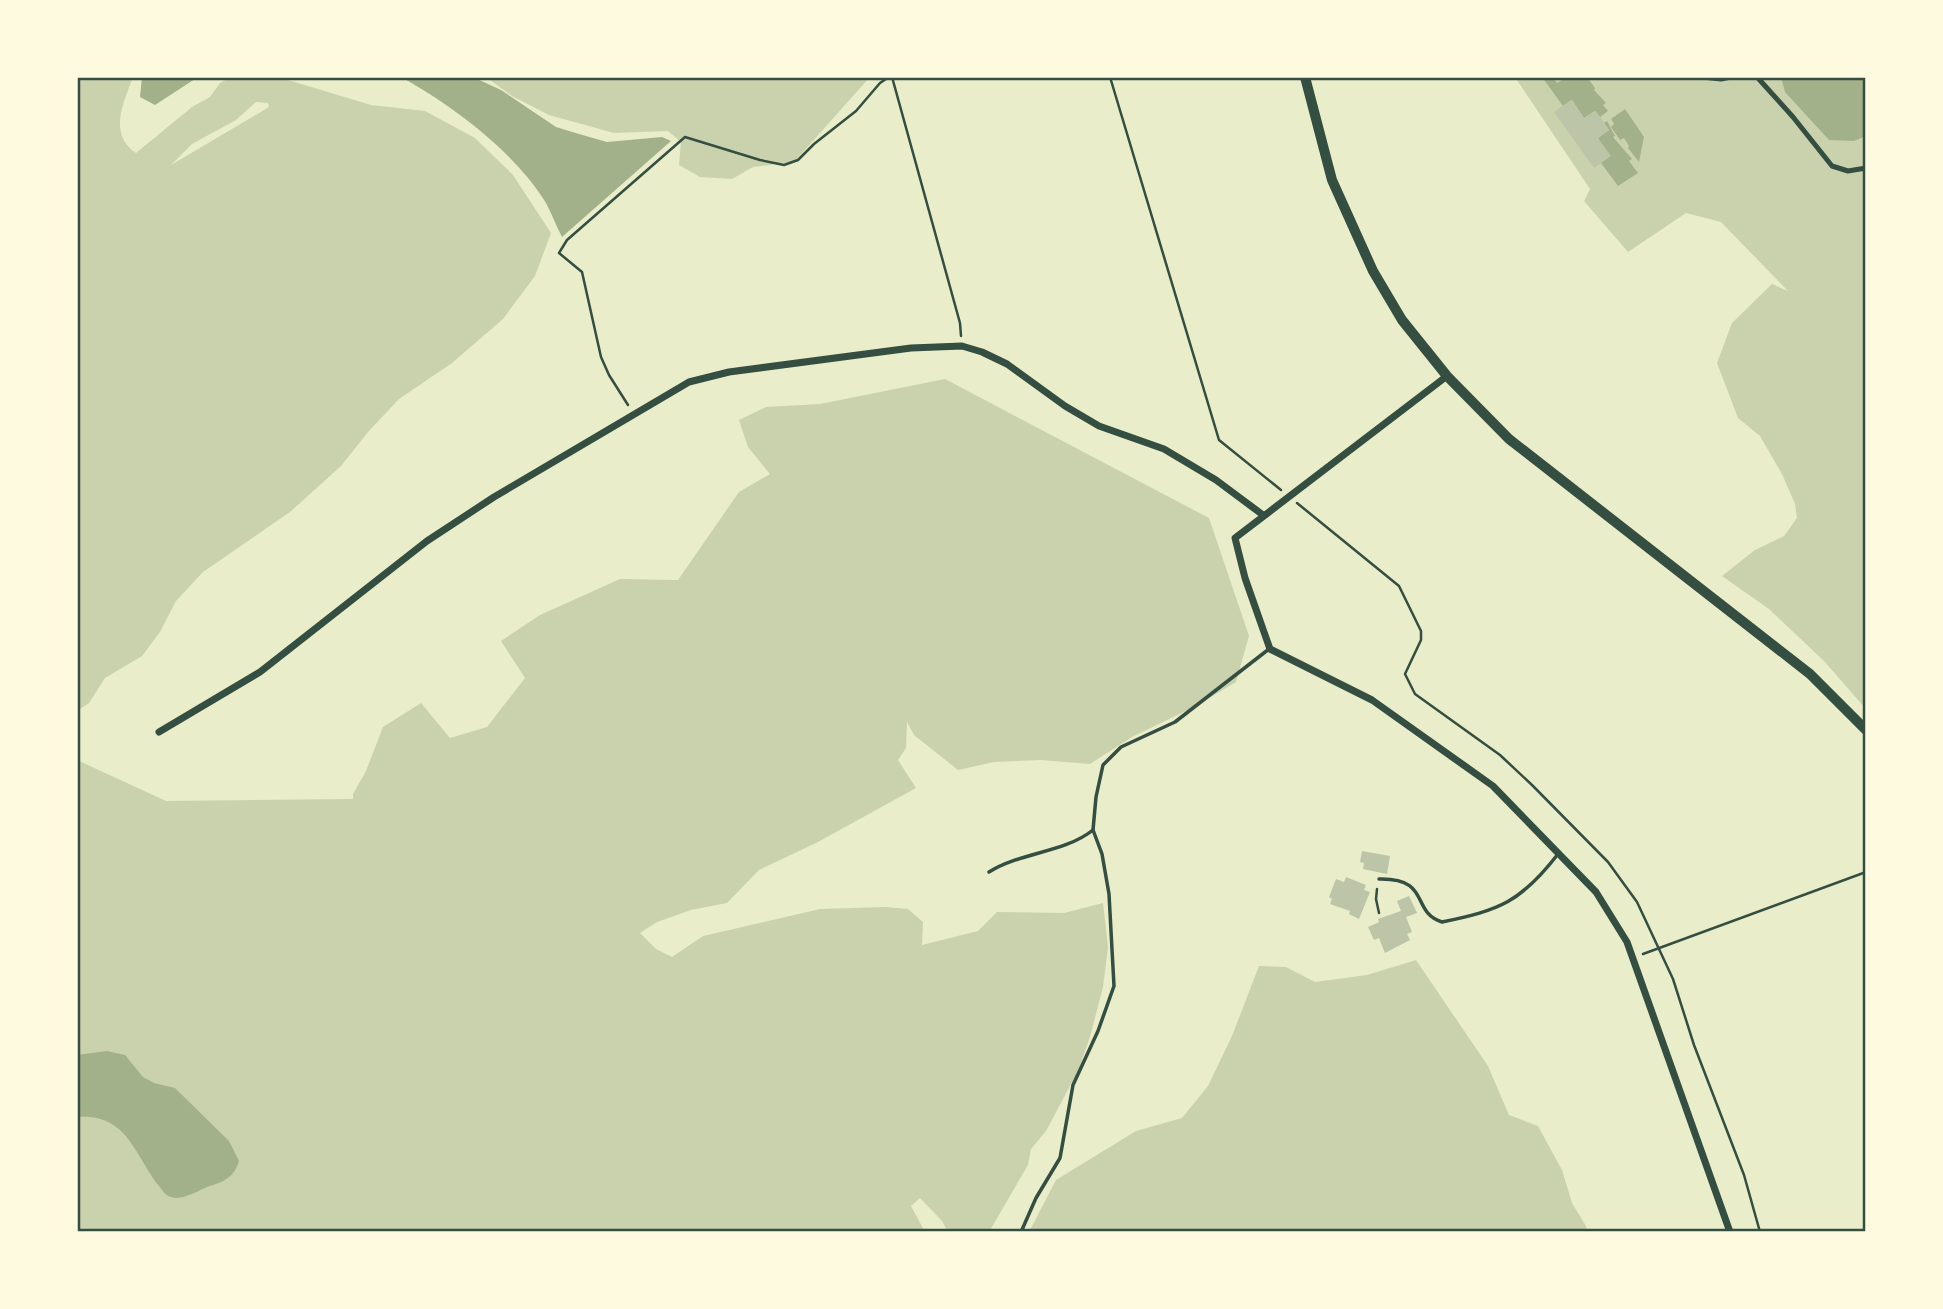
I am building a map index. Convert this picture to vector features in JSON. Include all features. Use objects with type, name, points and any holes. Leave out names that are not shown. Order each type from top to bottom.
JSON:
[{"type":"main road","points":[[1305,77],[1332,180],[1373,271],[1402,320],[1447,376],[1509,439],[1810,674],[1866,730]]},
{"type":"street","points":[[1702,77],[1731,77]]},
{"type":"street","points":[[1757,77],[1832,166],[1848,171],[1866,167]]},
{"type":"street","points":[[159,733],[260,672],[427,541],[494,497],[689,382],[729,373],[911,348],[961,346],[1007,364],[1065,406],[1099,426],[1164,449],[1216,480],[1263,515]]},
{"type":"street","points":[[1447,376],[1235,538],[1245,578],[1270,649],[1383,708],[1493,786],[1596,892],[1627,942],[1730,1232]]},
{"type":"lane","points":[[1021,1232],[1035,1198],[1060,1158],[1073,1085],[1098,1031],[1114,986],[1109,894],[1102,854],[1093,830],[1099,776],[1103,765],[1136,738],[1175,722],[1270,649]]},
{"type":"lane","points":[[989,872],[1005,862],[1083,838],[1093,830]]},
{"type":"lane","points":[[1379,879],[1402,882],[1413,887],[1422,899],[1425,912],[1432,919],[1442,922],[1504,906],[1529,887],[1559,852]]},
{"type":"path","points":[[633,414],[601,357],[582,272],[559,253],[567,240],[685,137],[784,165],[798,160],[856,111],[880,83],[890,77],[960,323],[961,346]]},
{"type":"path","points":[[1110,77],[1219,440],[1399,586],[1421,631],[1421,640],[1405,674],[1415,694],[1500,755],[1608,862],[1637,902],[1673,979],[1694,1045],[1744,1175],[1760,1232]]},
{"type":"path","points":[[1633,958],[1866,872]]},
{"type":"path","points":[[1379,879],[1376,899],[1379,913]]},
{"type":"shaded area","points":[[77,77],[133,77],[122,108],[120,128],[127,145],[136,153],[192,107],[210,97],[220,83],[231,77],[278,77],[371,105],[425,111],[475,138],[513,175],[551,233],[535,276],[503,319],[452,363],[399,399],[341,466],[290,512],[203,572],[176,601],[160,632],[142,656],[105,678],[89,703],[77,711]],"holes":[[[256,102],[268,103],[269,107],[171,165],[192,144],[236,120]]]},
{"type":"shaded area","points":[[142,77],[198,77],[155,105],[140,97]]},
{"type":"shaded area","points":[[401,77],[473,77],[501,90],[556,127],[607,142],[662,137],[671,141],[562,237],[546,203],[533,184],[500,148],[441,101]]},
{"type":"shaded area","points":[[486,77],[870,77],[794,162],[753,167],[732,179],[700,177],[679,165],[681,142],[668,131],[614,133],[549,115],[512,96]]},
{"type":"shaded area","points":[[1515,77],[1866,77],[1866,709],[1824,661],[1769,609],[1722,576],[1755,550],[1784,536],[1797,518],[1795,504],[1782,474],[1760,436],[1738,418],[1717,363],[1732,323],[1772,284],[1788,291],[1721,222],[1686,213],[1628,252],[1584,201],[1590,189]]},
{"type":"shaded area","points":[[1542,77],[1553,77],[1557,83],[1567,77],[1587,77],[1606,103],[1603,105],[1608,111],[1600,117],[1595,111],[1584,118],[1572,100],[1563,106]]},
{"type":"shaded area","points":[[1781,77],[1866,77],[1866,136],[1854,141],[1829,140],[1785,92]]},
{"type":"shaded area","points":[[1625,109],[1644,137],[1639,162],[1624,138],[1620,140],[1611,127],[1614,124],[1611,119]]},
{"type":"shaded area","points":[[1607,121],[1615,136],[1613,137],[1632,159],[1629,161],[1638,173],[1618,186],[1601,163],[1598,138],[1609,130],[1604,123]]},
{"type":"shaded area","points":[[945,379],[1209,518],[1249,636],[1236,682],[1194,707],[1132,737],[1090,764],[1041,760],[994,762],[958,770],[914,735],[907,722],[906,748],[898,760],[916,788],[818,842],[759,870],[727,903],[691,910],[657,922],[640,933],[656,949],[672,957],[703,936],[820,909],[886,907],[908,909],[923,922],[922,945],[978,931],[997,912],[1064,913],[1103,903],[1108,947],[1103,987],[1090,1037],[1078,1071],[1046,1131],[1031,1149],[1028,1165],[989,1232],[948,1232],[942,1221],[920,1198],[911,1206],[925,1232],[77,1232],[77,760],[166,801],[353,799],[383,727],[421,703],[450,738],[487,727],[525,678],[501,641],[540,615],[620,579],[678,580],[739,492],[770,474],[748,447],[739,420],[766,407],[820,404]]},
{"type":"shaded area","points":[[1416,960],[1488,1066],[1509,1115],[1538,1126],[1562,1170],[1572,1203],[1587,1232],[1029,1232],[1056,1180],[1136,1131],[1182,1118],[1208,1086],[1232,1036],[1259,966],[1286,967],[1315,982],[1367,975]]},
{"type":"shaded area","points":[[107,1051],[125,1055],[143,1077],[154,1083],[175,1088],[229,1141],[239,1161],[231,1175],[189,1195],[180,1198],[169,1196],[160,1188],[135,1149],[118,1129],[94,1118],[77,1117],[77,1055]]},
{"type":"building","points":[[1571,100],[1584,118],[1596,111],[1609,130],[1598,138],[1611,156],[1594,168],[1554,112]]},
{"type":"building","points":[[1362,851],[1390,856],[1387,874],[1363,869],[1364,863],[1360,862]]},
{"type":"building","points":[[1346,877],[1366,885],[1364,890],[1370,892],[1359,919],[1349,914],[1350,911],[1330,904],[1332,899],[1329,897],[1336,879],[1344,882]]},
{"type":"building","points":[[1409,896],[1417,913],[1406,917],[1412,932],[1407,934],[1410,940],[1385,953],[1379,938],[1374,940],[1368,927],[1379,922],[1378,919],[1401,911],[1397,901]]}]
